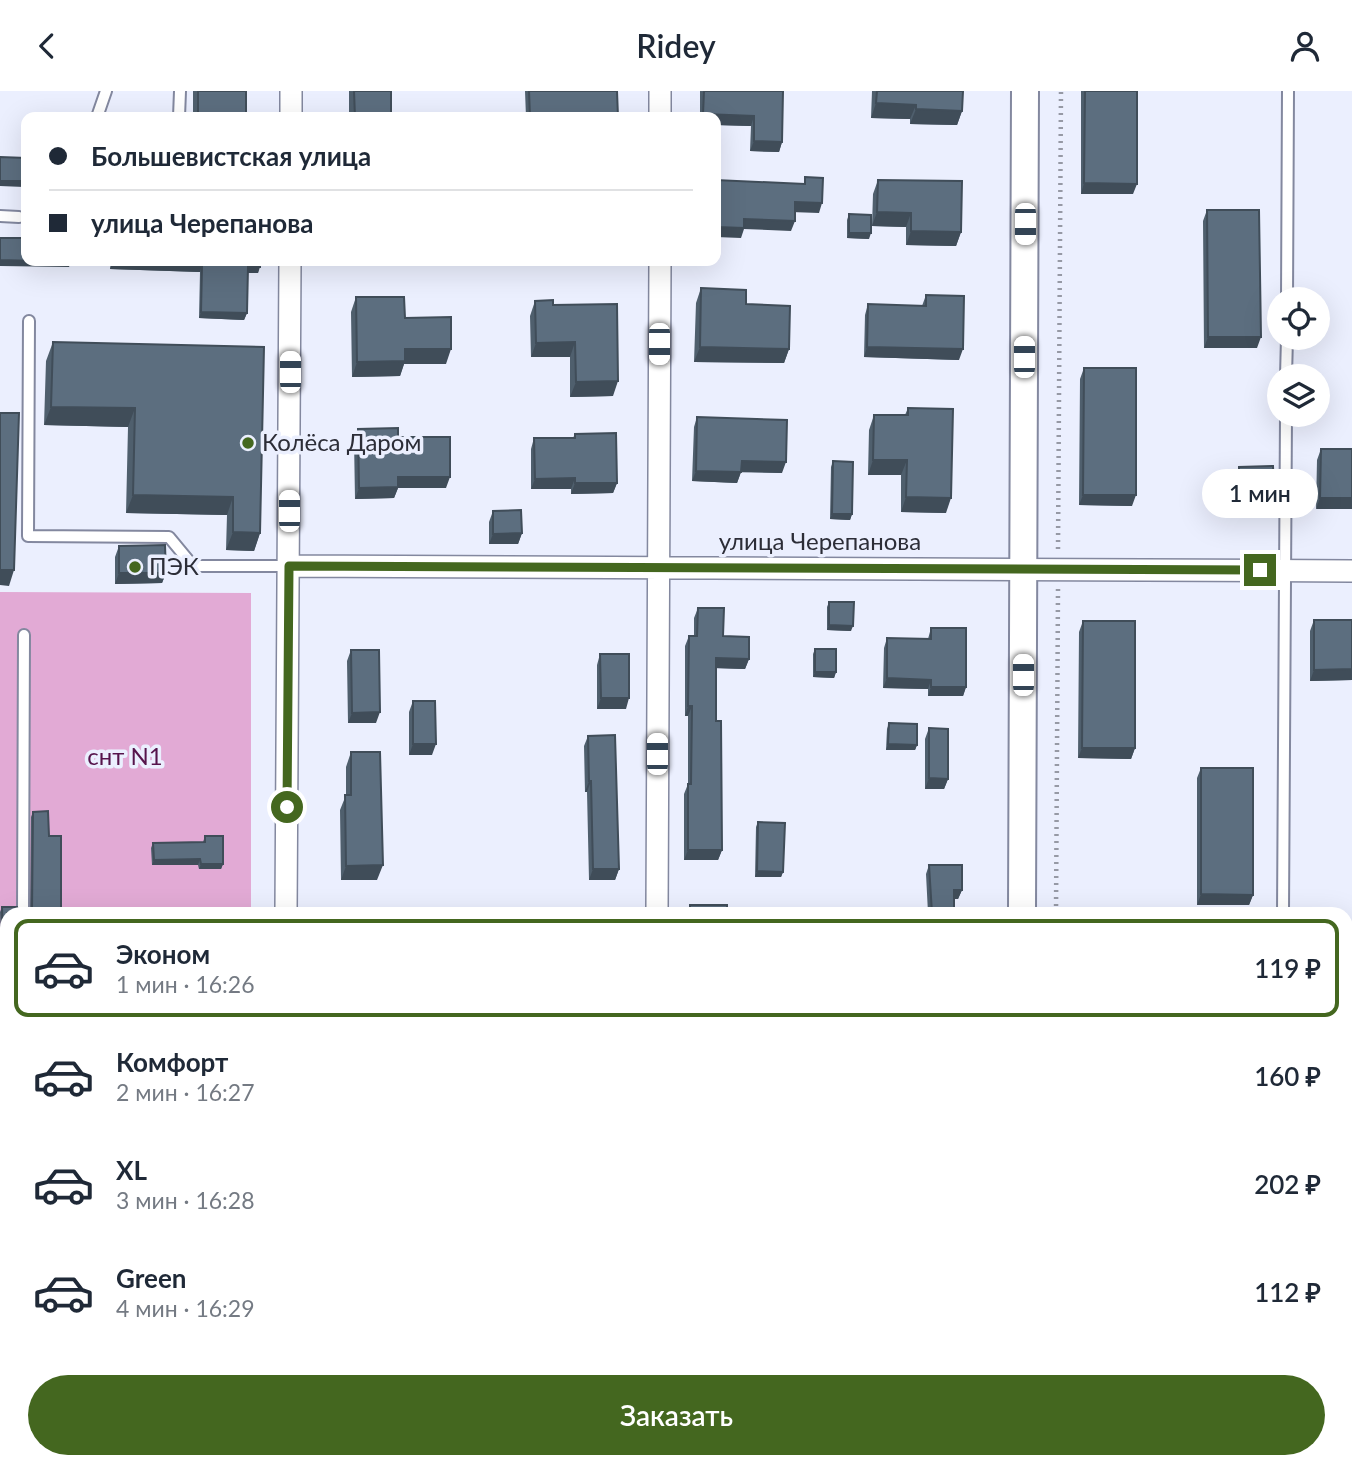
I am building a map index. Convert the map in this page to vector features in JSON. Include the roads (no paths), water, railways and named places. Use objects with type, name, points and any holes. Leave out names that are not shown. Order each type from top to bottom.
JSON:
[{"type":"street","points":[[291,91],[291,112]]},
{"type":"street","points":[[660,91],[660,112]]},
{"type":"street","points":[[1022,907],[1025,91]]},
{"type":"street","points":[[286,907],[290,266]]},
{"type":"street","points":[[657,907],[660,266]]},
{"type":"street","name":"улица Черепанова","points":[[289,566],[1352,571]]},
{"type":"lane","points":[[99,112],[106,91]]},
{"type":"lane","points":[[179,112],[180,91]]},
{"type":"lane","points":[[1287,91],[1287,287]]},
{"type":"lane","points":[[0,216],[19,217]]},
{"type":"lane","points":[[29,321],[28,536],[169,537],[193,566],[289,566]]},
{"type":"lane","points":[[1283,907],[1286,427]]},
{"type":"lane","points":[[23,907],[24,635]]},
{"type":"place","name":"Колёса Даром","points":[[248,443]]},
{"type":"place","name":"ПЭК","points":[[135,567]]},
{"type":"park label","name":"снт N1","points":[[125,757]]}]
